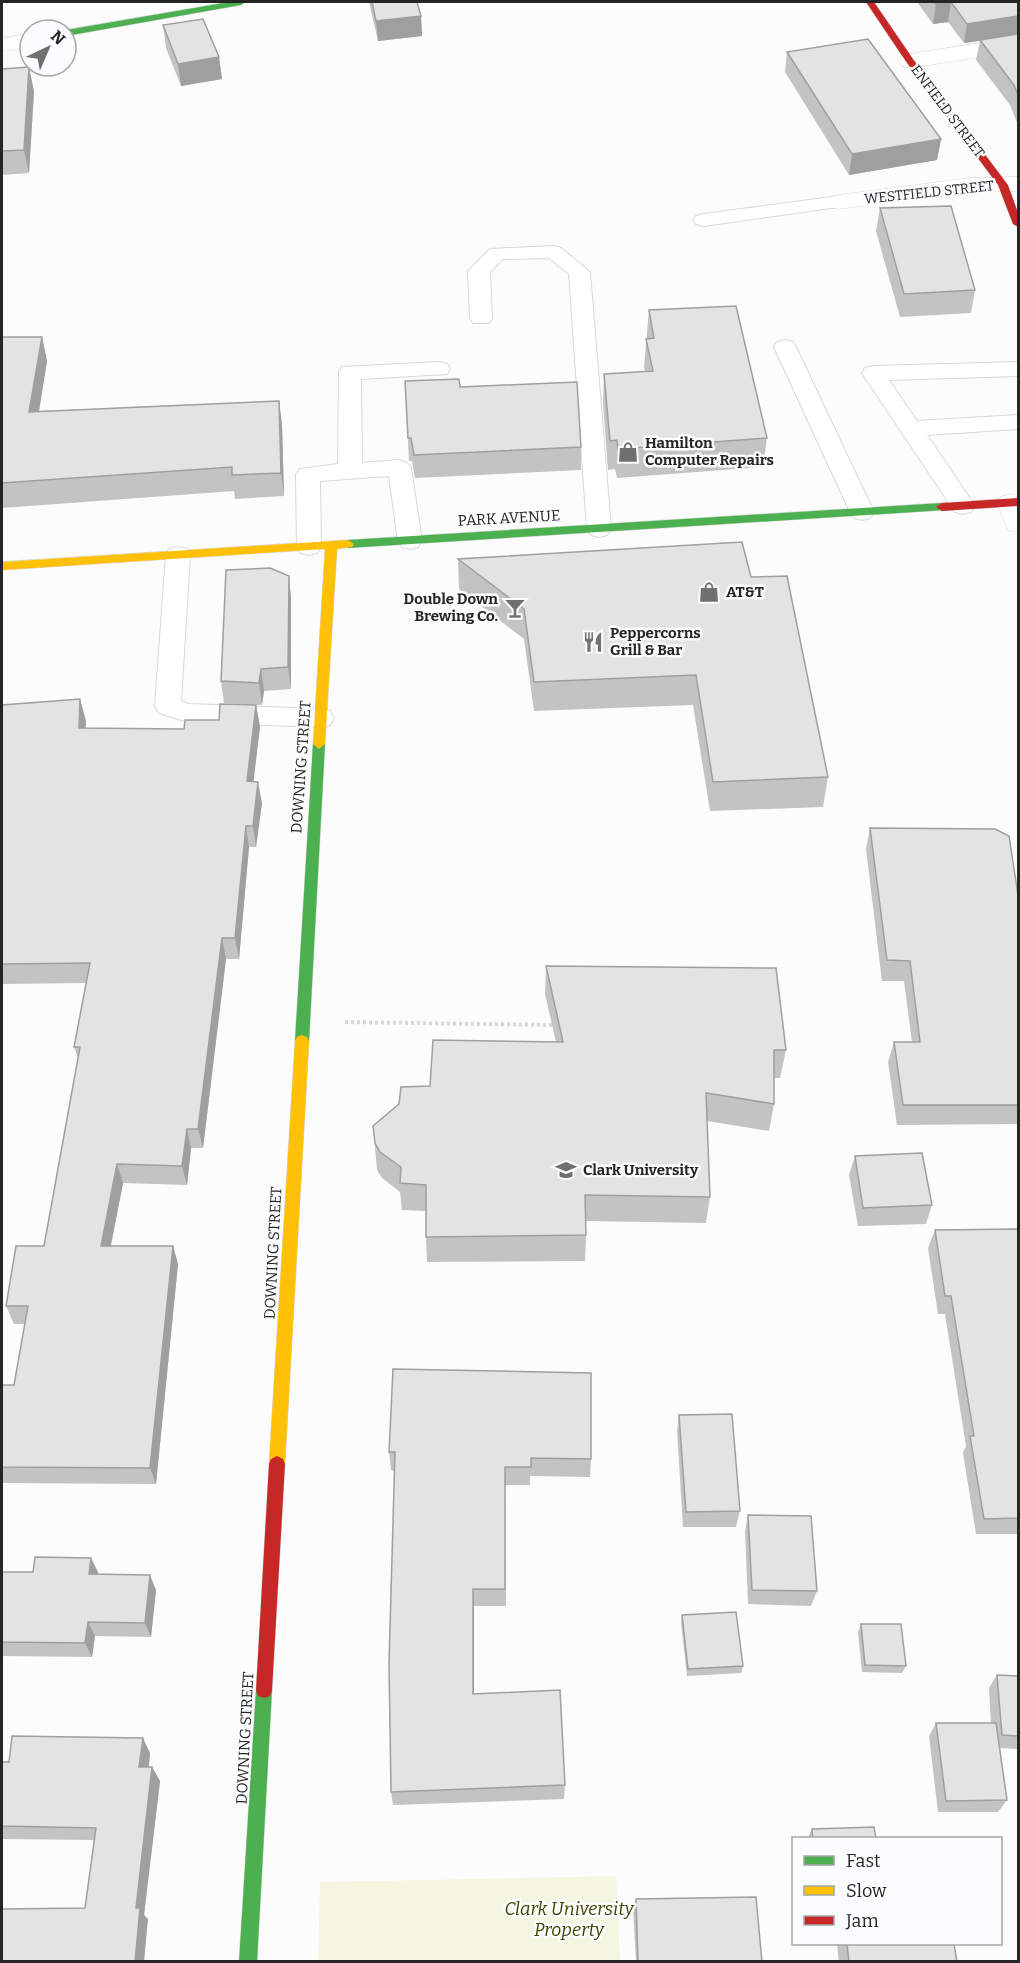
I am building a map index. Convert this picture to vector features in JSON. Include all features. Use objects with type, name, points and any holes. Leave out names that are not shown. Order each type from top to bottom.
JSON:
[{"type":"main road","points":[[78,31],[241,2]]},
{"type":"main road","name":"ENFIELD STREET","points":[[870,2],[910,61],[1011,184],[1018,224]]},
{"type":"main road","name":"PARK AVENUE","points":[[2,566],[963,506],[1016,510]]},
{"type":"main road","name":"DOWNING STREET","points":[[248,1962],[321,718],[320,546]]},
{"type":"street","points":[[2,45],[18,42]]},
{"type":"street","points":[[910,61],[1018,44]]},
{"type":"street","name":"WESTFIELD STREET","points":[[839,202],[970,185],[1011,184]]},
{"type":"lane","points":[[703,220],[839,202]]},
{"type":"lane","points":[[481,318],[478,271],[497,253],[554,252],[579,272],[599,529]]},
{"type":"lane","points":[[785,347],[862,512]]},
{"type":"lane","points":[[350,470],[350,372],[439,369]]},
{"type":"lane","points":[[963,506],[873,373],[1018,369]]},
{"type":"lane","points":[[910,429],[1018,422]]},
{"type":"lane","points":[[320,546],[308,474],[350,470],[399,468],[410,542]]},
{"type":"lane","points":[[178,555],[168,706],[188,713],[321,718]]},
{"type":"path","points":[[303,1021],[552,1024]]},
{"type":"green space","name":"Clark University Property","points":[[616,1876],[620,1961],[318,1961],[320,1882]]},
{"type":"building","points":[[372,2],[417,2],[421,16],[376,21]]},
{"type":"building","points":[[951,2],[1018,2],[1018,16],[967,24]]},
{"type":"building","points":[[203,19],[219,57],[178,64],[163,25]]},
{"type":"building","points":[[1018,34],[1018,95],[1014,85],[980,40]]},
{"type":"building","points":[[868,39],[941,139],[852,154],[787,52]]},
{"type":"building","points":[[18,68],[18,78],[28,78],[24,150],[2,151],[2,69]]},
{"type":"building","points":[[951,206],[975,290],[904,294],[880,208]]},
{"type":"building","points":[[736,306],[767,438],[618,449],[617,440],[610,441],[604,374],[653,371],[646,339],[654,338],[649,310]]},
{"type":"building","points":[[2,337],[42,337],[29,412],[279,401],[281,473],[232,475],[232,467],[2,483]]},
{"type":"building","points":[[459,379],[460,387],[577,382],[581,447],[414,455],[411,438],[408,438],[405,381]]},
{"type":"building","points":[[742,542],[751,577],[787,576],[828,777],[713,782],[696,675],[534,682],[524,609],[458,559]]},
{"type":"building","points":[[270,568],[289,576],[288,667],[261,669],[259,683],[221,681],[226,570]]},
{"type":"building","points":[[80,699],[79,728],[184,729],[185,720],[219,720],[220,704],[256,705],[247,781],[258,782],[253,826],[246,826],[235,938],[222,938],[198,1129],[187,1129],[182,1166],[117,1164],[101,1246],[173,1246],[150,1468],[2,1467],[2,1385],[14,1385],[28,1306],[6,1306],[16,1246],[44,1246],[80,1047],[74,1047],[90,963],[2,964],[2,705]]},
{"type":"building","points":[[870,828],[995,829],[1009,836],[1018,895],[1018,1105],[903,1105],[894,1042],[920,1042],[910,961],[887,960]]},
{"type":"building","points":[[546,966],[776,968],[786,1050],[774,1050],[774,1104],[706,1093],[710,1197],[585,1195],[586,1235],[426,1237],[426,1185],[400,1183],[401,1167],[380,1152],[375,1143],[373,1126],[399,1104],[401,1087],[430,1086],[433,1040],[563,1042]]},
{"type":"building","points":[[922,1153],[932,1205],[863,1208],[855,1156]]},
{"type":"building","points":[[1018,1229],[1018,1518],[984,1519],[970,1436],[974,1436],[951,1296],[945,1296],[935,1230]]},
{"type":"building","points":[[393,1369],[591,1373],[591,1459],[531,1458],[531,1467],[505,1467],[505,1589],[473,1589],[473,1694],[560,1690],[565,1785],[391,1792],[389,1663],[395,1452],[389,1452]]},
{"type":"building","points":[[732,1414],[740,1511],[686,1512],[679,1415]]},
{"type":"building","points":[[748,1515],[811,1516],[817,1591],[752,1590]]},
{"type":"building","points":[[35,1557],[91,1558],[89,1574],[150,1575],[145,1623],[88,1622],[85,1643],[2,1642],[2,1572],[33,1572]]},
{"type":"building","points":[[736,1612],[743,1666],[688,1669],[682,1615]]},
{"type":"building","points":[[861,1624],[901,1624],[906,1666],[865,1665]]},
{"type":"building","points":[[997,1675],[1018,1676],[1018,1736],[1002,1735]]},
{"type":"building","points":[[936,1723],[996,1723],[1007,1800],[946,1801]]},
{"type":"building","points":[[12,1736],[143,1738],[139,1767],[152,1767],[136,1908],[140,1908],[135,1962],[2,1962],[2,1909],[85,1908],[96,1828],[2,1826],[2,1762],[9,1762]]},
{"type":"building","points":[[874,1827],[876,1837],[813,1837],[812,1829]]},
{"type":"building","points":[[756,1897],[762,1962],[638,1962],[636,1899]]},
{"type":"building","points":[[847,1945],[954,1945],[957,1962],[849,1962]]},
{"type":"traffic: fast","points":[[78,31],[241,2]]},
{"type":"traffic: fast","points":[[348,544],[942,507]]},
{"type":"traffic: fast","points":[[302,1041],[319,744]]},
{"type":"traffic: fast","points":[[248,1962],[264,1690]]},
{"type":"traffic: slow","points":[[2,566],[348,544]]},
{"type":"traffic: slow","points":[[319,744],[331,546]]},
{"type":"traffic: slow","points":[[277,1464],[302,1041]]},
{"type":"traffic: jam","points":[[870,2],[910,61],[1003,185],[1018,224]]},
{"type":"traffic: jam","points":[[942,507],[1018,502]]},
{"type":"traffic: jam","points":[[264,1690],[277,1464]]},
{"type":"place","name":"Hamilton Computer Repairs","points":[[628,452]]},
{"type":"place","name":"AT&T","points":[[709,592]]},
{"type":"place","name":"Double Down Brewing Co.","points":[[515,608]]},
{"type":"place","name":"Peppercorns Grill & Bar","points":[[593,642]]},
{"type":"place","name":"Clark University","points":[[566,1170]]}]
